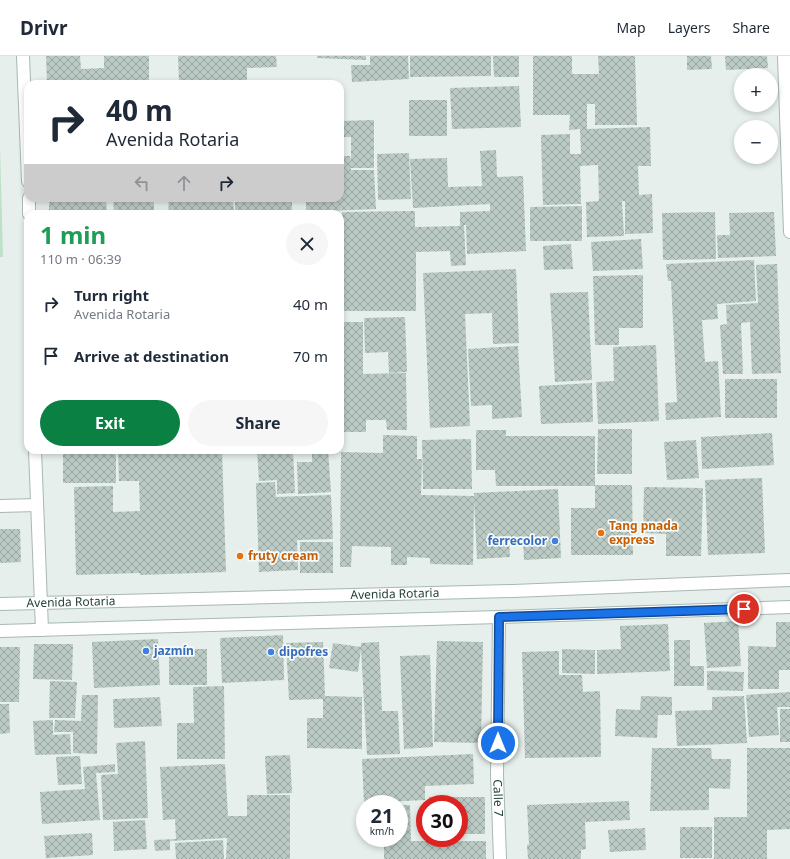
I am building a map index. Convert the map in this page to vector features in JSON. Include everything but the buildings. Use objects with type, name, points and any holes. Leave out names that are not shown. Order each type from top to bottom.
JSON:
[{"type":"street","points":[[24,56],[25,80]]},
{"type":"street","points":[[784,56],[790,224]]},
{"type":"street","points":[[35,454],[42,630]]},
{"type":"street","points":[[0,506],[38,505]]},
{"type":"street","name":"Avenida Rotaria","points":[[0,604],[514,591],[790,580]]},
{"type":"street","points":[[0,632],[790,607]]},
{"type":"street","name":"Calle 7","points":[[499,617],[497,775],[500,859]]},
{"type":"green space","points":[[0,146],[3,257],[0,257]]},
{"type":"place","name":"Tang pnada express","points":[[601,533]]},
{"type":"place","name":"ferrecolor","points":[[555,541]]},
{"type":"place","name":"fruty cream","points":[[240,556]]},
{"type":"place","name":"jazmín","points":[[146,651]]},
{"type":"place","name":"dipofres","points":[[271,652]]},
{"type":"route","points":[[498,743],[499,617],[744,609]]}]
